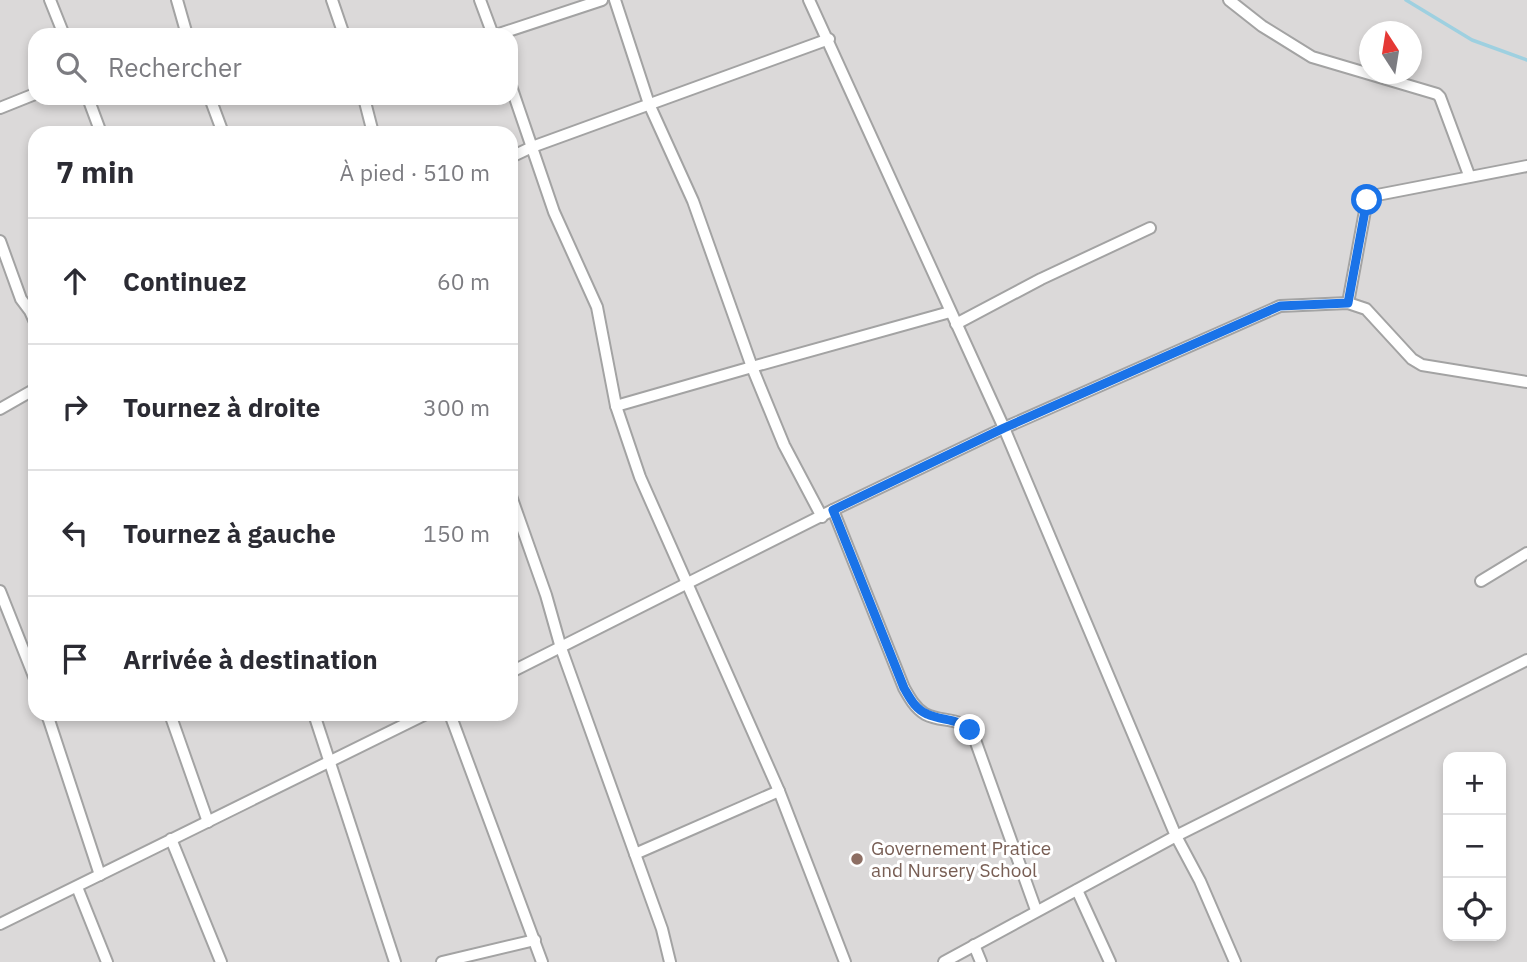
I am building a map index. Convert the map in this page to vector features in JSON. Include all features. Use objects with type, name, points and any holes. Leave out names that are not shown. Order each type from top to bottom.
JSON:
[{"type":"street","points":[[50,0],[61,28]]},
{"type":"street","points":[[177,0],[185,28]]},
{"type":"street","points":[[332,0],[342,28]]},
{"type":"street","points":[[480,0],[492,28]]},
{"type":"street","points":[[516,28],[602,0]]},
{"type":"street","points":[[615,0],[649,104],[693,201],[752,367],[784,444],[822,517]]},
{"type":"street","points":[[809,0],[1004,428],[1176,836],[1200,881],[1235,962]]},
{"type":"street","points":[[1229,0],[1262,26],[1312,57],[1437,94],[1469,175]]},
{"type":"street","points":[[518,154],[829,39]]},
{"type":"street","points":[[0,108],[28,97]]},
{"type":"street","points":[[91,105],[98,126]]},
{"type":"street","points":[[213,105],[220,126]]},
{"type":"street","points":[[366,105],[371,126]]},
{"type":"street","points":[[518,105],[554,212],[597,307],[616,406],[640,477],[779,790],[845,962]]},
{"type":"street","points":[[1348,303],[1367,200],[1372,195],[1527,166]]},
{"type":"street","points":[[956,324],[1041,278],[1150,228]]},
{"type":"street","points":[[0,241],[21,299],[28,310]]},
{"type":"street","points":[[518,669],[833,510],[1004,428],[1280,306],[1348,303],[1366,309],[1412,359],[1422,365],[1527,382]]},
{"type":"street","points":[[616,406],[950,312]]},
{"type":"street","points":[[0,409],[28,393]]},
{"type":"street","points":[[833,510],[904,688],[913,703],[925,714],[964,723],[974,737],[1036,910]]},
{"type":"street","points":[[518,516],[546,595],[561,648],[663,929],[670,962]]},
{"type":"street","points":[[1481,582],[1527,553]]},
{"type":"street","points":[[0,591],[28,661]]},
{"type":"street","points":[[944,962],[1176,836],[1527,660]]},
{"type":"street","points":[[49,721],[100,874]]},
{"type":"street","points":[[172,721],[208,822]]},
{"type":"street","points":[[317,721],[395,962]]},
{"type":"street","points":[[0,925],[412,721]]},
{"type":"street","points":[[453,721],[542,962]]},
{"type":"street","points":[[635,854],[779,790]]},
{"type":"street","points":[[172,839],[221,962]]},
{"type":"street","points":[[77,887],[107,962]]},
{"type":"street","points":[[1077,890],[1110,962]]},
{"type":"street","points":[[443,962],[535,940]]},
{"type":"street","points":[[974,946],[981,962]]},
{"type":"shaded area","points":[[0,0],[1527,0],[1527,962],[0,962]]},
{"type":"waterway","points":[[1406,0],[1472,40],[1527,60]]},
{"type":"place","name":"Governement Pratice and Nursery School","points":[[857,859]]},
{"type":"route","points":[[970,730],[964,723],[925,714],[913,703],[904,688],[833,510],[1004,428],[1280,306],[1348,303],[1367,200]]}]
